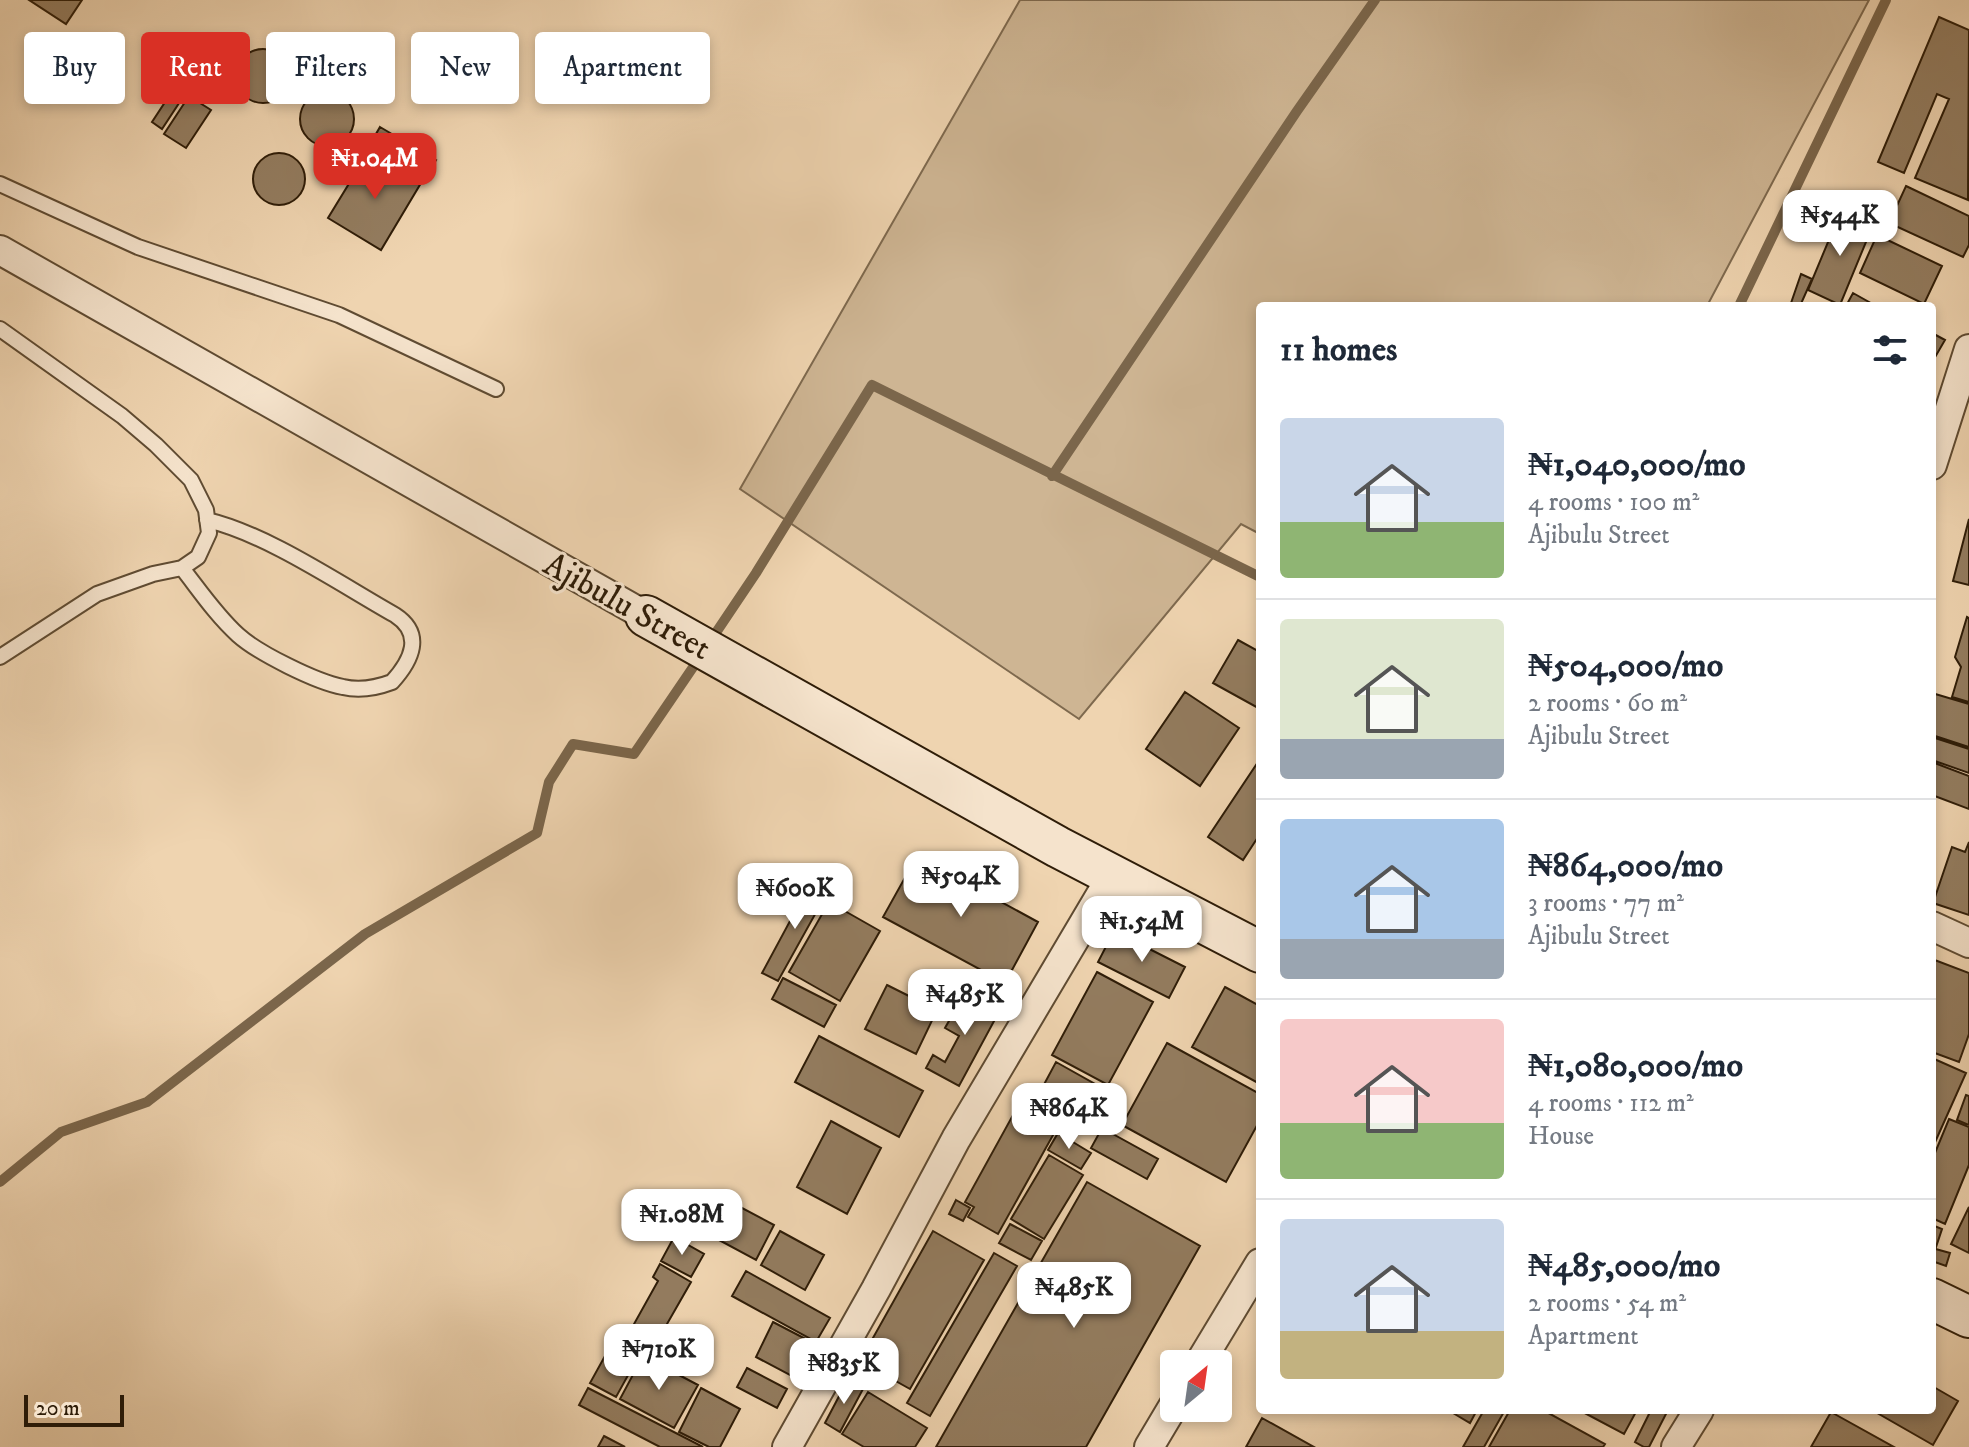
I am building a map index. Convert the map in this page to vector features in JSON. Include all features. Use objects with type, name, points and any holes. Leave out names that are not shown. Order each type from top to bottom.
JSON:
[{"type":"street","name":"Ajibulu Street","points":[[0,250],[1058,847],[1256,950]]},
{"type":"street","points":[[1936,452],[1969,349]]},
{"type":"street","points":[[787,1447],[956,1139],[1112,876]]},
{"type":"street","points":[[1936,928],[1969,943]]},
{"type":"street","points":[[1207,1350],[1256,1270]]},
{"type":"street","points":[[1936,1301],[1969,1317]]},
{"type":"street","points":[[1676,1447],[1697,1414]]},
{"type":"street","points":[[1149,1447],[1164,1422]]},
{"type":"lane","points":[[0,184],[138,247],[339,315],[496,389]]},
{"type":"lane","points":[[0,329],[122,416],[156,445],[191,480],[206,510],[209,533],[198,557],[182,568],[153,574],[97,594],[0,657]]},
{"type":"lane","points":[[182,568],[219,616],[241,637],[266,654],[342,687],[367,689],[392,682],[411,650],[411,630],[406,622],[263,541],[230,525],[207,520]]},
{"type":"shaded area","points":[[1020,0],[1869,0],[1709,302],[1256,302],[1256,532],[1241,524],[1079,719],[740,489]]},
{"type":"building","points":[[29,0],[82,0],[66,24]]},
{"type":"building","points":[[1939,17],[1969,30],[1968,200],[1915,178],[1949,99],[1937,94],[1904,173],[1878,162]]},
{"type":"building","points":[[266,50],[266,102],[263,103],[250,99],[250,53]]},
{"type":"building","points":[[164,104],[178,104],[162,129],[152,122]]},
{"type":"building","points":[[184,104],[202,104],[211,110],[186,148],[164,134]]},
{"type":"building","points":[[305,104],[349,104],[352,109],[352,129],[337,144],[317,144],[302,129],[300,119]]},
{"type":"building","points":[[380,127],[436,160],[423,181],[368,148]]},
{"type":"building","points":[[369,151],[421,183],[381,250],[328,218]]},
{"type":"building","points":[[279,153],[298,160],[305,179],[298,198],[279,205],[260,198],[253,179],[260,160]]},
{"type":"building","points":[[1906,186],[1969,216],[1969,245],[1963,257],[1889,223]]},
{"type":"building","points":[[1841,211],[1873,225],[1841,302],[1834,302],[1808,290]]},
{"type":"building","points":[[1877,235],[1942,266],[1925,302],[1860,273]]},
{"type":"building","points":[[1801,274],[1812,279],[1802,302],[1791,302]]},
{"type":"building","points":[[1853,293],[1869,302],[1848,302]]},
{"type":"building","points":[[1936,335],[1945,340],[1936,356]]},
{"type":"building","points":[[1969,519],[1969,585],[1953,581]]},
{"type":"building","points":[[1967,617],[1969,702],[1952,697],[1961,667],[1955,657]]},
{"type":"building","points":[[1238,640],[1256,650],[1256,707],[1213,683]]},
{"type":"building","points":[[1185,692],[1239,728],[1200,786],[1146,749]]},
{"type":"building","points":[[1936,694],[1969,704],[1969,747],[1936,736]]},
{"type":"building","points":[[1936,738],[1969,749],[1969,773],[1936,761]]},
{"type":"building","points":[[1936,764],[1969,776],[1969,809],[1936,797]]},
{"type":"building","points":[[1256,765],[1256,840],[1243,860],[1208,837]]},
{"type":"building","points":[[1969,842],[1969,915],[1936,904],[1936,894],[1952,847],[1965,852]]},
{"type":"building","points":[[917,856],[1038,922],[1005,983],[883,917]]},
{"type":"building","points":[[811,882],[828,891],[778,981],[762,973]]},
{"type":"building","points":[[829,902],[880,931],[840,1001],[789,972]]},
{"type":"building","points":[[1114,931],[1185,967],[1169,998],[1098,962]]},
{"type":"building","points":[[1936,961],[1969,973],[1969,1034],[1959,1062],[1936,1053]]},
{"type":"building","points":[[1097,972],[1153,1002],[1108,1085],[1052,1055]]},
{"type":"building","points":[[783,978],[836,1005],[824,1027],[772,999]]},
{"type":"building","points":[[887,985],[937,1010],[916,1054],[865,1029]]},
{"type":"building","points":[[1225,987],[1256,1004],[1256,1082],[1192,1047]]},
{"type":"building","points":[[966,991],[1000,1010],[959,1086],[926,1068],[933,1055],[945,1062],[959,1036],[945,1028]]},
{"type":"building","points":[[819,1036],[923,1091],[899,1137],[795,1082]]},
{"type":"building","points":[[1167,1043],[1256,1092],[1256,1127],[1226,1182],[1122,1125]]},
{"type":"building","points":[[1936,1060],[1966,1073],[1936,1140]]},
{"type":"building","points":[[1056,1062],[1111,1093],[1096,1121],[1041,1090]]},
{"type":"building","points":[[1966,1095],[1969,1096],[1969,1125],[1957,1120]]},
{"type":"building","points":[[1023,1097],[1062,1119],[998,1234],[968,1217],[974,1207],[965,1202]]},
{"type":"building","points":[[1949,1119],[1969,1127],[1969,1165],[1945,1224],[1936,1220],[1936,1150]]},
{"type":"building","points":[[831,1121],[881,1148],[847,1214],[797,1187]]},
{"type":"building","points":[[1102,1128],[1158,1159],[1147,1179],[1091,1148]]},
{"type":"building","points":[[1058,1133],[1091,1153],[1081,1169],[1048,1150]]},
{"type":"building","points":[[1049,1155],[1083,1175],[1044,1239],[1011,1219]]},
{"type":"building","points":[[1087,1182],[1200,1246],[1086,1447],[936,1447]]},
{"type":"building","points":[[725,1199],[774,1225],[756,1260],[706,1233]]},
{"type":"building","points":[[956,1200],[970,1208],[963,1221],[949,1214]]},
{"type":"building","points":[[1969,1207],[1969,1253],[1951,1244]]},
{"type":"building","points":[[1010,1224],[1042,1241],[1031,1260],[999,1243]]},
{"type":"building","points":[[1936,1227],[1942,1229],[1936,1247]]},
{"type":"building","points":[[780,1231],[824,1255],[805,1290],[761,1265]]},
{"type":"building","points":[[933,1231],[984,1260],[910,1389],[860,1361]]},
{"type":"building","points":[[674,1237],[704,1254],[691,1277],[661,1261]]},
{"type":"building","points":[[1936,1249],[1950,1253],[1946,1266],[1936,1262]]},
{"type":"building","points":[[994,1253],[1017,1266],[930,1416],[907,1403]]},
{"type":"building","points":[[660,1264],[691,1282],[659,1338],[634,1324],[658,1281],[653,1277]]},
{"type":"building","points":[[746,1271],[830,1318],[816,1342],[732,1296]]},
{"type":"building","points":[[773,1322],[823,1348],[805,1383],[756,1357]]},
{"type":"building","points":[[616,1336],[642,1350],[616,1397],[590,1383]]},
{"type":"building","points":[[643,1356],[698,1385],[674,1428],[620,1399]]},
{"type":"building","points":[[747,1368],[787,1389],[777,1408],[737,1387]]},
{"type":"building","points":[[847,1381],[863,1389],[840,1432],[825,1423]]},
{"type":"building","points":[[588,1388],[703,1447],[660,1447],[579,1405]]},
{"type":"building","points":[[701,1388],[740,1409],[720,1447],[709,1447],[679,1432]]},
{"type":"building","points":[[1936,1388],[1958,1401],[1933,1445],[1879,1414],[1936,1414]]},
{"type":"building","points":[[868,1392],[927,1428],[915,1447],[864,1447],[842,1434]]},
{"type":"building","points":[[1455,1414],[1475,1414],[1470,1423]]},
{"type":"building","points":[[1482,1414],[1503,1414],[1484,1447],[1463,1447]]},
{"type":"building","points":[[1508,1414],[1550,1414],[1605,1444],[1603,1447],[1489,1447]]},
{"type":"building","points":[[1586,1414],[1635,1414],[1624,1434]]},
{"type":"building","points":[[1649,1414],[1666,1414],[1649,1447],[1635,1442]]},
{"type":"building","points":[[1830,1414],[1835,1414],[1894,1447],[1811,1447]]},
{"type":"building","points":[[1262,1418],[1314,1447],[1246,1447]]},
{"type":"building","points":[[604,1436],[625,1447],[598,1447]]},
{"type":"waterway","points":[[1052,476],[1375,0]]},
{"type":"waterway","points":[[1741,302],[1886,0]]},
{"type":"waterway","points":[[709,643],[872,385],[1256,575]]},
{"type":"waterway","points":[[0,1182],[61,1132],[147,1102],[365,934],[537,833],[549,782],[573,744],[634,754],[700,657]]}]
